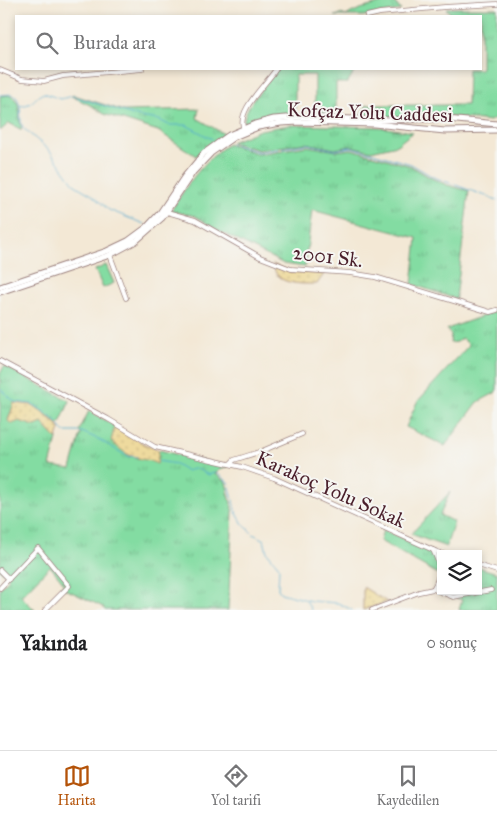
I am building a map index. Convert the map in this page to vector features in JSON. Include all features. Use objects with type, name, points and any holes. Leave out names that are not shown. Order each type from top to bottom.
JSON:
[{"type":"main road","name":"Kofçaz Yolu Caddesi","points":[[0,287],[107,251],[128,241],[147,227],[160,213],[185,176],[204,153],[223,139],[264,121],[291,117],[381,120],[447,119],[497,124]]},
{"type":"main road","points":[[447,119],[451,123],[451,127],[445,131],[440,125],[441,121],[447,119]]},
{"type":"main road","name":"Kofçaz Yolu Caddesi","points":[[0,292],[110,255],[142,237],[167,212],[187,180],[205,159],[244,130],[267,125],[299,122],[374,124],[445,131],[497,130]]},
{"type":"street","points":[[371,15],[445,7],[497,4]]},
{"type":"street","points":[[0,70],[14,77],[44,81],[63,76],[131,70]]},
{"type":"street","points":[[244,130],[241,124],[243,115],[275,70]]},
{"type":"street","name":"2001 Sk.","points":[[167,212],[195,220],[260,256],[291,269],[350,273],[375,277],[496,311]]},
{"type":"street","points":[[110,255],[126,298]]},
{"type":"street","name":"Karakoç Yolu Sokak","points":[[0,361],[156,447],[242,466],[274,478],[437,552]]},
{"type":"street","points":[[230,464],[234,460],[262,451],[302,434]]},
{"type":"street","points":[[0,588],[38,548],[69,586],[45,610]]},
{"type":"street","points":[[432,550],[439,563],[439,579],[433,589]]},
{"type":"street","points":[[482,566],[497,571]]},
{"type":"street","points":[[0,570],[9,579]]},
{"type":"street","points":[[372,610],[419,592],[433,589],[453,597],[491,590]]},
{"type":"green space","points":[[386,1],[394,2],[401,10],[369,15],[348,15]]},
{"type":"green space","points":[[446,8],[497,8],[497,117],[490,121],[452,117],[359,117],[367,105],[467,105],[468,70],[482,70],[482,15],[451,15]]},
{"type":"green space","points":[[276,70],[355,70],[347,83],[336,83],[336,116],[315,114],[315,75],[295,75],[295,114],[263,118],[244,125],[244,118],[251,103]]},
{"type":"green space","points":[[11,95],[17,102],[22,130],[9,123],[0,131],[0,96]]},
{"type":"green space","points":[[74,95],[124,111],[199,109],[197,118],[224,134],[196,156],[158,131],[104,114],[71,96]]},
{"type":"green space","points":[[290,125],[379,127],[413,132],[397,145],[371,151],[351,146],[335,149],[306,143],[259,150],[231,142],[260,130]]},
{"type":"green space","points":[[228,144],[259,154],[307,146],[337,151],[351,149],[411,166],[447,185],[469,191],[456,299],[412,284],[417,238],[312,210],[305,267],[284,264],[219,231],[195,216],[171,211],[189,183],[203,166]]},
{"type":"green space","points":[[106,265],[114,283],[103,288],[95,270]]},
{"type":"green space","points":[[494,312],[497,315],[497,389],[495,393],[478,402],[445,446],[406,427],[417,402],[469,345],[462,338],[457,342],[450,343],[451,335],[447,329]]},
{"type":"green space","points":[[4,366],[70,401],[60,423],[57,424],[38,409],[14,403],[8,420],[12,424],[18,420],[35,426],[42,423],[57,439],[50,466],[71,469],[81,433],[79,431],[89,411],[115,426],[112,441],[137,458],[147,459],[159,450],[228,467],[217,471],[215,474],[226,482],[233,512],[228,610],[105,610],[103,607],[61,587],[64,583],[50,566],[21,596],[35,610],[0,610],[0,588],[9,579],[0,569],[0,374]]},
{"type":"green space","points":[[450,492],[440,515],[454,522],[446,547],[411,534]]},
{"type":"green space","points":[[383,530],[432,552],[437,561],[437,573],[380,541]]},
{"type":"green space","points":[[482,568],[497,573],[497,610],[459,610],[462,600],[451,595],[482,595]]},
{"type":"sand","points":[[273,264],[291,272],[324,274],[317,284],[291,282],[278,276]]},
{"type":"sand","points":[[14,403],[32,405],[57,424],[60,429],[57,439],[42,423],[35,426],[19,421],[12,424],[8,421]]},
{"type":"sand","points":[[115,426],[144,444],[159,450],[157,464],[130,455],[111,441]]},
{"type":"sand","points":[[363,587],[387,602],[363,610]]},
{"type":"waterway","points":[[0,95],[12,94],[17,98],[20,106],[29,104],[44,93],[60,99],[73,96],[140,117],[159,120],[169,125],[186,125],[212,139]]},
{"type":"waterway","points":[[20,107],[23,128],[50,151],[75,185],[92,195],[109,210],[144,224]]},
{"type":"waterway","points":[[231,144],[259,152],[307,144],[335,150],[351,147],[411,164],[433,177],[497,200]]},
{"type":"waterway","points":[[0,389],[15,402],[32,404],[39,408],[57,422],[64,432],[82,432],[127,456],[137,457]]},
{"type":"waterway","points":[[158,461],[176,464],[187,471],[197,469],[209,475],[216,472],[229,483],[235,510],[243,524],[253,534],[264,540],[267,552],[279,567],[278,589],[281,593],[311,601],[338,603],[352,610]]},
{"type":"waterway","points":[[306,600],[311,610]]}]
